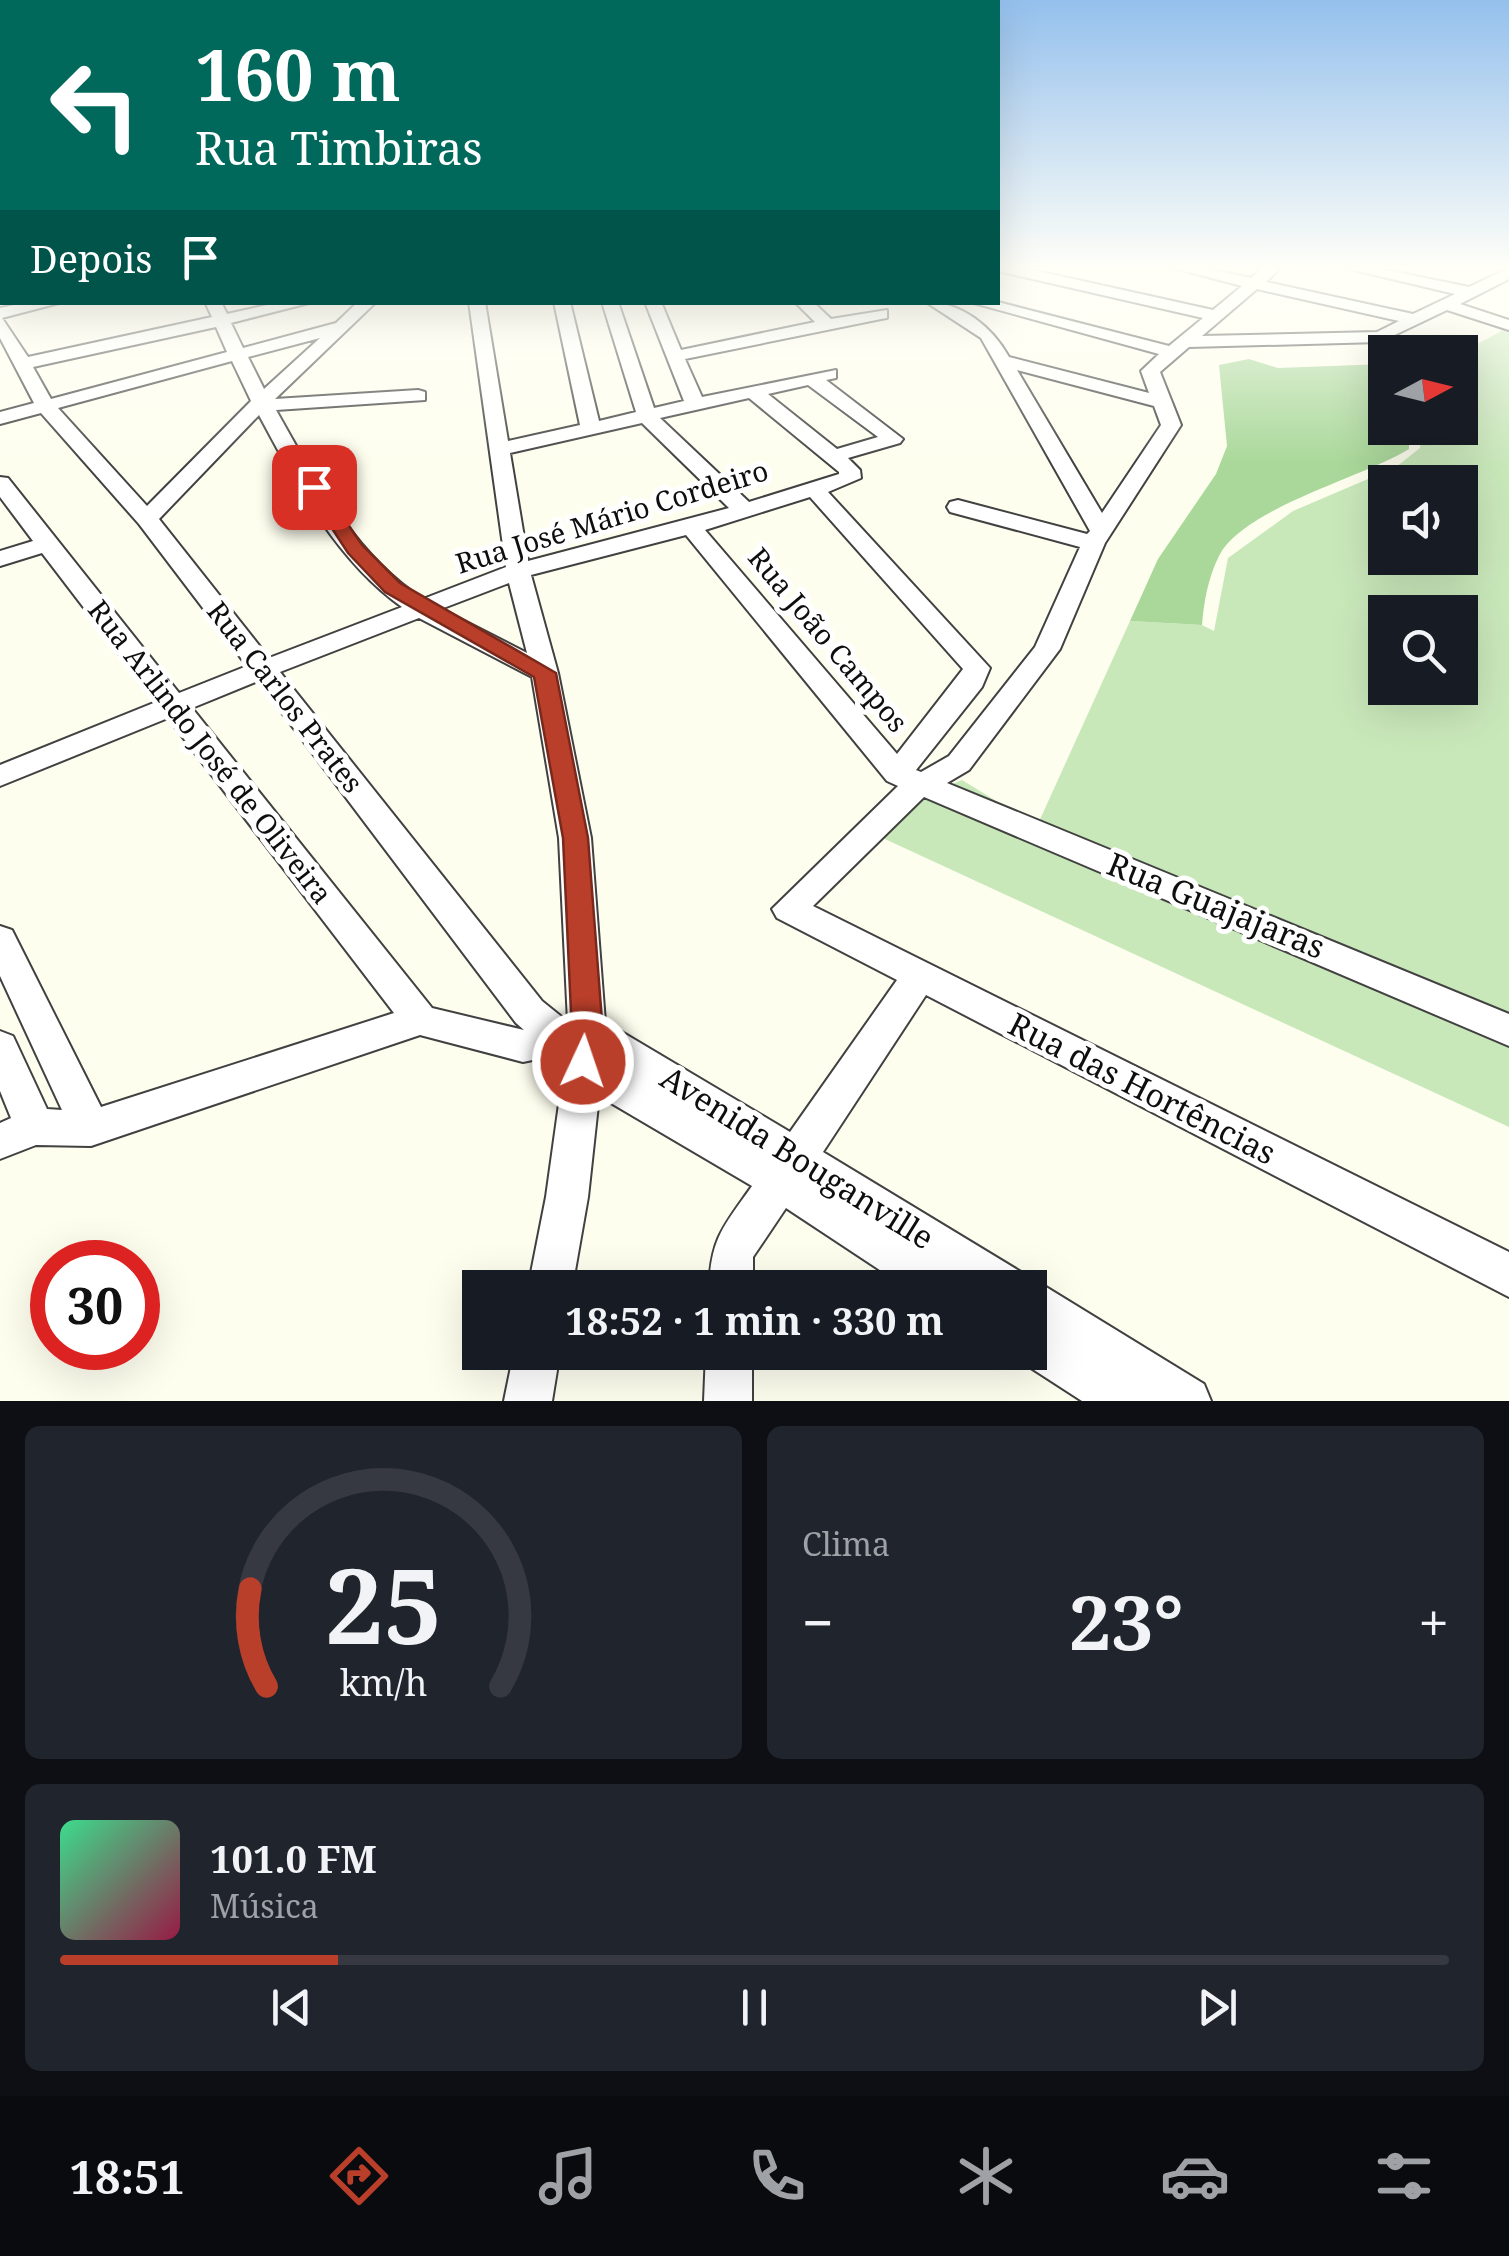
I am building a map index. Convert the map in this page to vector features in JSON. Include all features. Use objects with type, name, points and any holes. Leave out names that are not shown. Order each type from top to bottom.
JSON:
[{"type":"street","name":"Rua Carlos Prates","points":[[9,331],[21,364],[45,406],[147,519],[263,669],[564,1037]]},
{"type":"street","points":[[21,364],[144,331]]},
{"type":"street","points":[[227,331],[262,402],[355,549],[392,588],[545,673]]},
{"type":"street","points":[[0,418],[323,331]]},
{"type":"street","points":[[147,519],[335,331]]},
{"type":"street","points":[[482,331],[518,571],[545,673],[576,838],[564,1037],[567,1197],[553,1270]]},
{"type":"street","points":[[568,331],[590,430]]},
{"type":"street","points":[[620,331],[648,418],[742,508]]},
{"type":"street","points":[[666,331],[696,407]]},
{"type":"street","points":[[676,356],[796,331]]},
{"type":"street","points":[[984,331],[1097,537]]},
{"type":"street","points":[[1108,331],[1177,347],[1370,338],[1394,331]]},
{"type":"street","points":[[910,779],[959,763],[1047,649],[1097,537],[1171,425],[1150,371],[1195,331]]},
{"type":"street","points":[[1000,360],[1161,402]]},
{"type":"street","points":[[500,449],[821,376],[893,438],[834,456],[755,393]]},
{"type":"street","points":[[262,402],[277,405],[418,396]]},
{"type":"street","name":"Rua José Mário Cordeiro","points":[[0,776],[518,571],[691,527],[742,508],[850,478],[850,470],[834,456]]},
{"type":"street","name":"Rua Arlindo José de Oliveira","points":[[0,483],[420,1020]]},
{"type":"street","name":"Rua José Mário Cordeiro","points":[[812,488],[976,668],[972,681],[910,779]]},
{"type":"street","points":[[958,507],[1097,537]]},
{"type":"street","name":"Rua João Campos","points":[[691,527],[910,779]]},
{"type":"street","points":[[0,559],[48,544]]},
{"type":"street","name":"Rua das Hortências","points":[[910,779],[789,909],[1509,1276]]},
{"type":"street","name":"Rua Guajajaras","points":[[910,779],[1509,1030]]},
{"type":"street","points":[[0,939],[91,1128]]},
{"type":"street","points":[[732,1270],[732,1252],[920,977]]},
{"type":"street","points":[[0,1047],[18,1134],[91,1128],[420,1020],[523,1046],[564,1037]]},
{"type":"street","name":"Avenida Bouganville","points":[[564,1037],[601,1078],[788,1169],[972,1270]]},
{"type":"street","name":"Avenida Bouganville","points":[[788,1169],[924,1270]]},
{"type":"street","points":[[1047,1314],[1187,1401]]},
{"type":"street","points":[[1047,1351],[1124,1401]]},
{"type":"street","points":[[528,1401],[534,1370]]},
{"type":"street","points":[[728,1401],[729,1370]]},
{"type":"green space","points":[[1509,331],[1509,1127],[874,834],[913,800],[962,780],[1037,826],[1130,621],[1202,625],[1214,631],[1228,558],[1293,511],[1368,479],[1368,575],[1478,575],[1478,465],[1399,465],[1420,448],[1478,445],[1478,343]]},
{"type":"green space","points":[[1249,359],[1278,368],[1368,365],[1368,445],[1409,445],[1409,449],[1277,509],[1232,539],[1212,573],[1202,625],[1130,621],[1158,559],[1216,474],[1227,446],[1219,365]]},
{"type":"route","points":[[314,487],[355,549],[392,588],[545,673],[576,838],[588,1034],[583,1062]]}]
